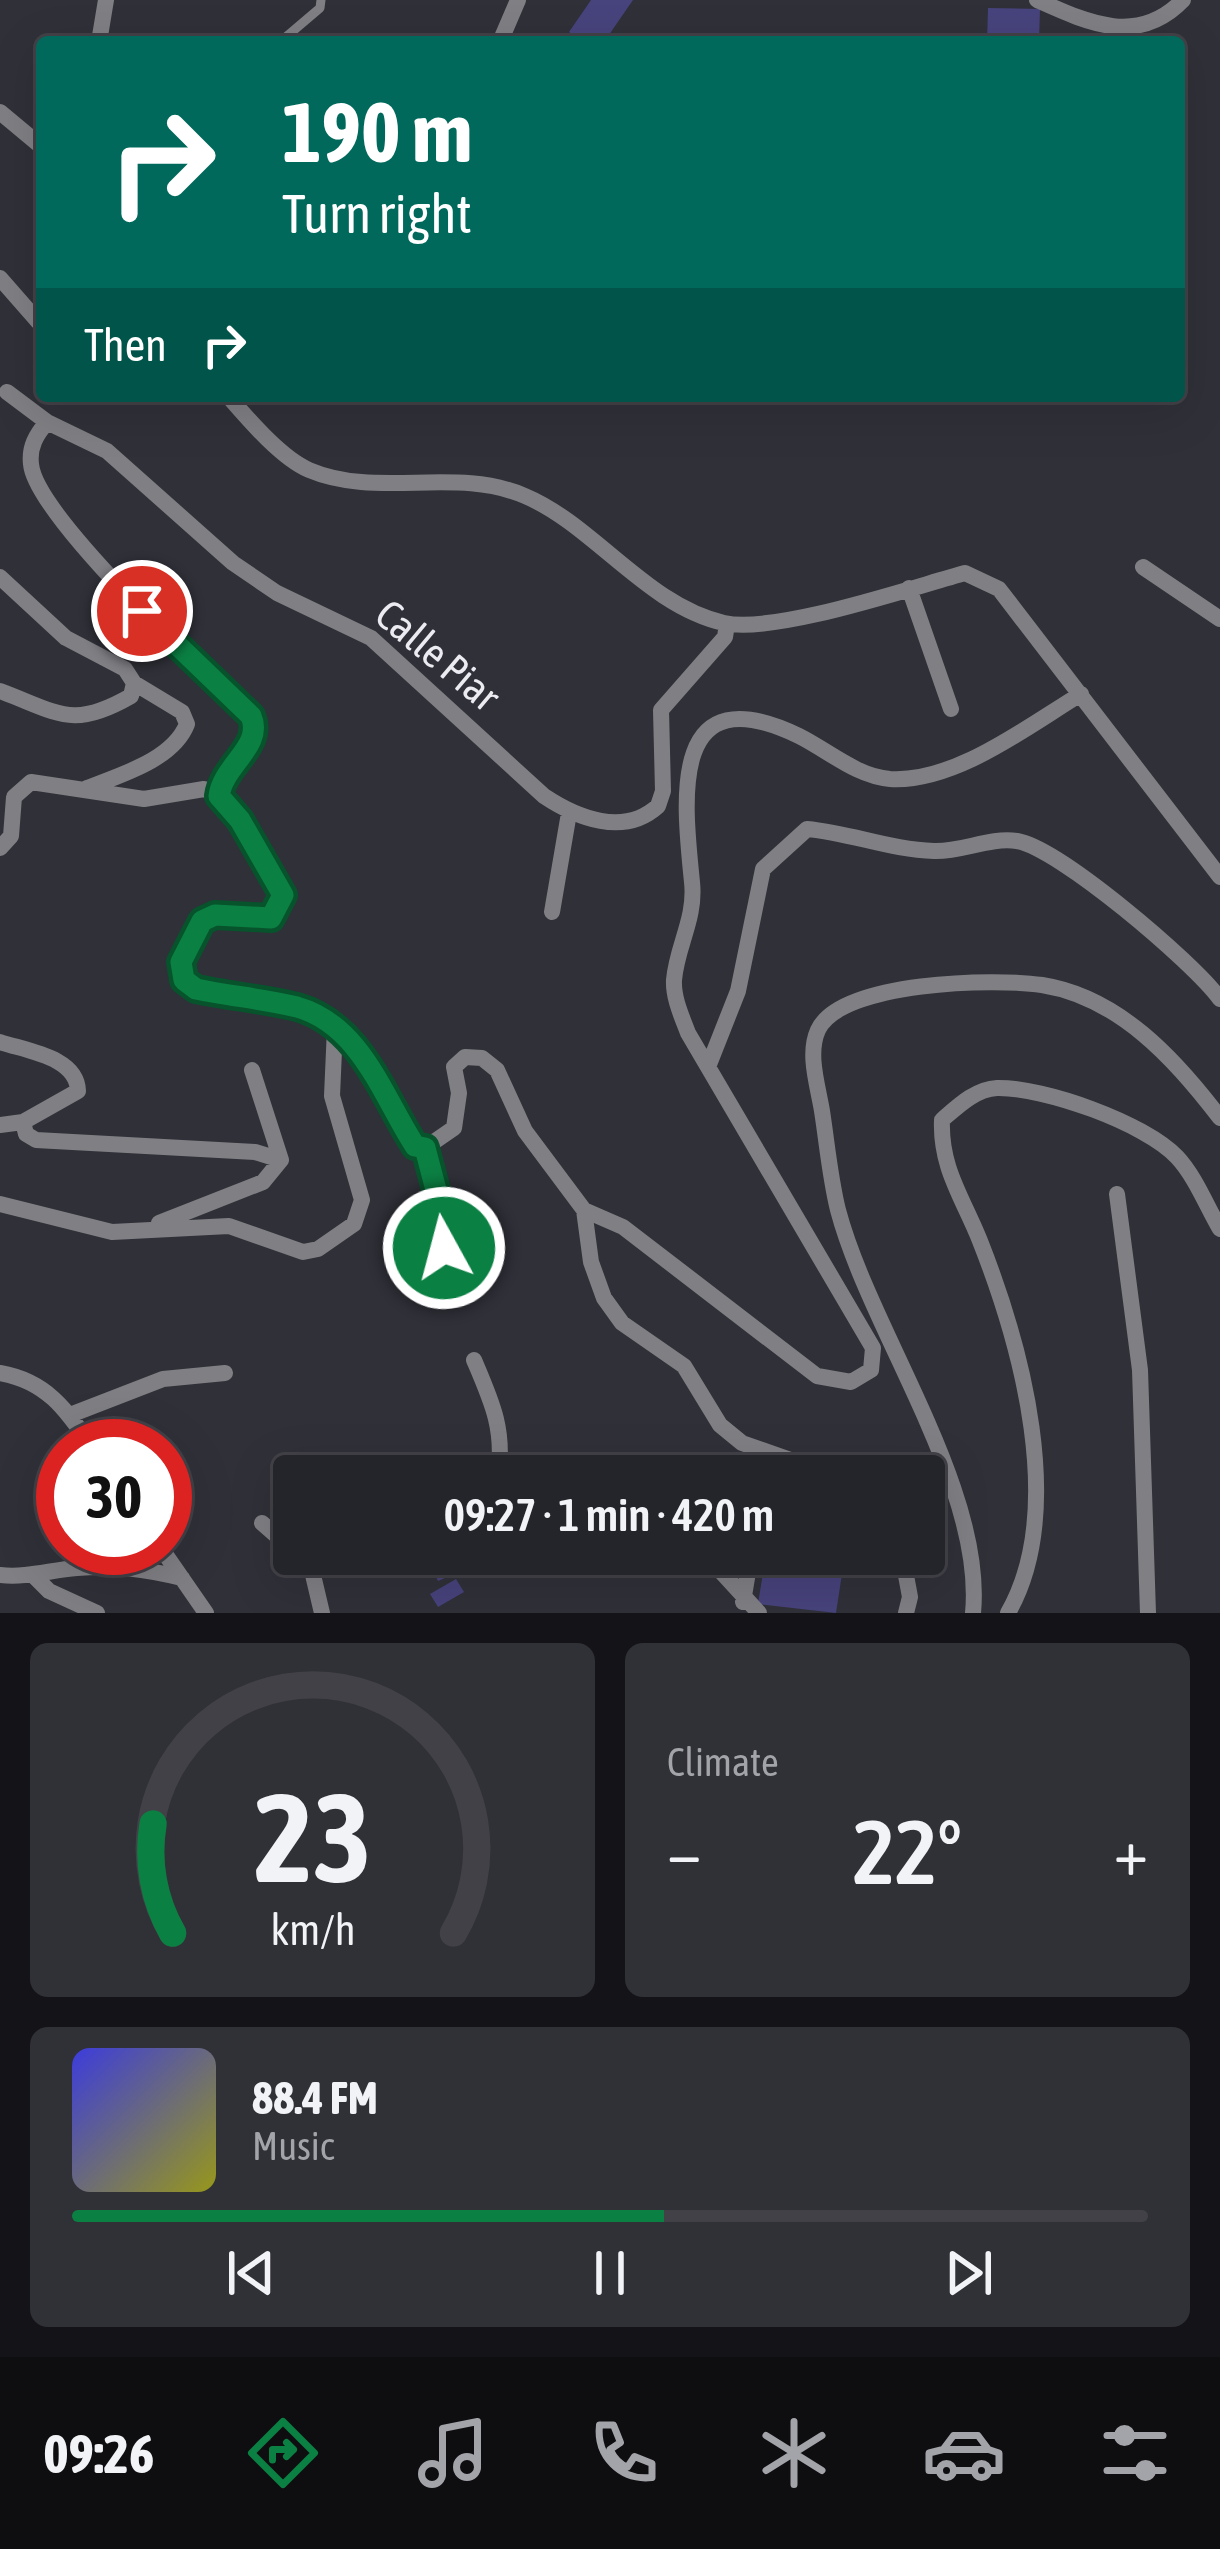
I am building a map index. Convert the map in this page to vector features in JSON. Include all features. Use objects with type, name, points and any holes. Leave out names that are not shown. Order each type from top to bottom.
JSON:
[{"type":"street","points":[[100,36],[106,0]]},
{"type":"street","points":[[503,36],[518,0]]},
{"type":"street","points":[[1037,0],[1096,28],[1126,28],[1151,21],[1183,0]]},
{"type":"street","points":[[0,112],[36,142]]},
{"type":"street","points":[[0,278],[36,319]]},
{"type":"street","name":"Calle Piar","points":[[8,392],[47,422],[107,451],[233,563],[277,593],[371,638],[544,796],[569,813]]},
{"type":"street","points":[[234,402],[305,469],[352,482],[477,483],[526,496],[662,594],[727,624],[816,611],[965,573],[999,590],[1220,877]]},
{"type":"street","points":[[47,422],[32,445],[30,469],[81,544],[173,644],[251,716],[256,728],[252,741],[221,777],[219,796]]},
{"type":"street","points":[[1144,566],[1220,620]]},
{"type":"street","points":[[0,578],[66,638],[124,669],[134,683],[182,712],[187,724],[182,738],[135,770],[83,789]]},
{"type":"street","points":[[908,588],[951,709]]},
{"type":"street","points":[[552,912],[569,813],[599,822],[628,820],[658,806],[663,791],[661,710],[725,637],[727,624]]},
{"type":"street","points":[[0,692],[64,718],[89,718],[131,696],[134,683]]},
{"type":"street","points":[[584,1210],[623,1227],[817,1376],[851,1382],[871,1370],[872,1348],[688,1033],[674,980],[692,922],[682,810],[700,735],[717,722],[740,717],[766,722],[863,773],[908,778],[947,768],[1081,694]]},
{"type":"street","points":[[0,848],[11,836],[14,796],[22,784],[144,799],[204,789],[219,796],[240,820],[283,895],[271,918],[215,915],[202,921],[181,962],[184,980],[196,989],[301,1008],[335,1028],[388,1094],[415,1146],[425,1148],[454,1128],[460,1094],[454,1067],[465,1057],[482,1058],[497,1070],[525,1131],[584,1210],[592,1262],[604,1298],[622,1323],[684,1366],[720,1425],[742,1444],[769,1455]]},
{"type":"street","points":[[708,1067],[738,991],[763,869],[807,829],[907,850],[944,852],[1020,841],[1045,852],[1176,952],[1220,999]]},
{"type":"street","points":[[973,1613],[975,1588],[956,1502],[839,1212],[813,1057],[818,1029],[848,1004],[946,983],[1007,980],[1052,987],[1136,1028],[1182,1068],[1220,1118]]},
{"type":"street","points":[[0,1204],[112,1232],[229,1226],[303,1252],[318,1249],[354,1224],[362,1200],[332,1096],[335,1028]]},
{"type":"street","points":[[0,1042],[67,1065],[77,1079],[77,1091],[22,1121],[0,1125]]},
{"type":"street","points":[[252,1070],[281,1160]]},
{"type":"street","points":[[1008,1613],[1027,1581],[1036,1531],[1018,1350],[979,1238],[945,1169],[942,1120],[966,1099],[996,1088],[1066,1102],[1135,1127],[1178,1157],[1220,1229]]},
{"type":"street","points":[[22,1121],[26,1134],[36,1140],[256,1152],[281,1160]]},
{"type":"street","points":[[425,1148],[440,1205],[440,1272]]},
{"type":"street","points":[[150,1228],[263,1182],[281,1160]]},
{"type":"street","points":[[1117,1194],[1140,1370],[1148,1613]]},
{"type":"street","points":[[474,1360],[500,1420],[501,1455]]},
{"type":"street","points":[[0,1372],[27,1378],[73,1419]]},
{"type":"street","points":[[70,1415],[163,1378],[225,1373]]},
{"type":"street","points":[[262,1523],[273,1532]]},
{"type":"street","points":[[0,1575],[133,1566],[182,1578]]},
{"type":"street","points":[[180,1575],[206,1613]]},
{"type":"street","points":[[314,1575],[322,1613]]},
{"type":"street","points":[[723,1575],[751,1608]]},
{"type":"street","points":[[751,1575],[751,1608]]},
{"type":"street","points":[[906,1575],[910,1597],[906,1613]]},
{"type":"street","points":[[34,1576],[49,1591],[97,1613]]},
{"type":"lane","points":[[287,36],[320,8],[321,0]]},
{"type":"building","points":[[591,0],[633,0],[608,36],[569,32]]},
{"type":"building","points":[[988,8],[1040,9],[1039,36],[987,36]]},
{"type":"building","points":[[763,1575],[842,1575],[836,1613],[758,1604]]},
{"type":"building","points":[[456,1579],[464,1592],[438,1607],[430,1594]]},
{"type":"route","points":[[142,611],[251,716],[256,728],[252,741],[221,777],[219,796],[240,820],[283,895],[271,918],[215,915],[202,921],[188,940],[181,962],[184,980],[196,989],[301,1008],[335,1028],[358,1051],[388,1094],[415,1146],[425,1148],[440,1205],[444,1248]]}]
